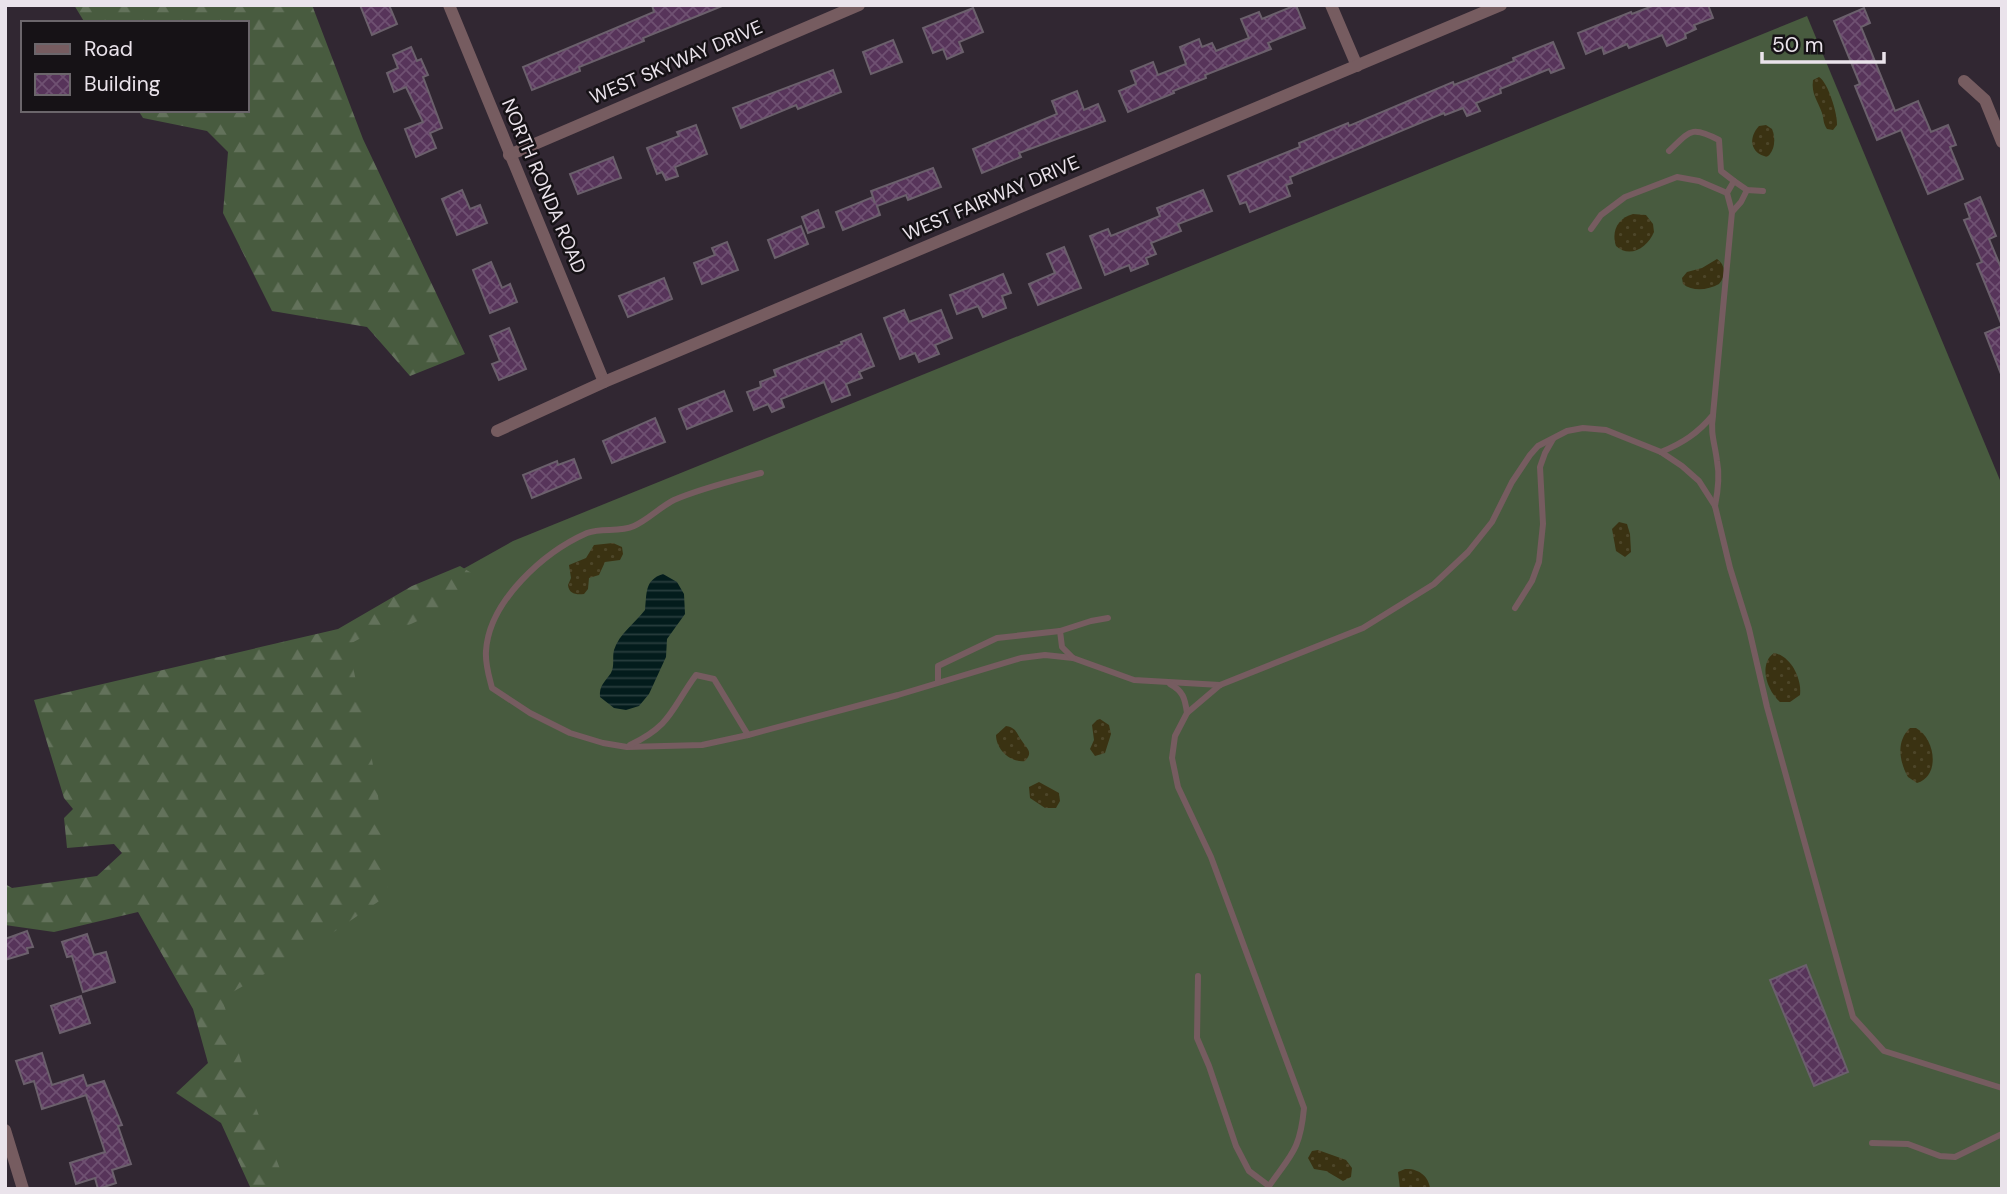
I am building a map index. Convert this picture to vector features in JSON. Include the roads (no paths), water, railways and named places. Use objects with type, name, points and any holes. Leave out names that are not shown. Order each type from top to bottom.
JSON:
[{"type":"street","name":"NORTH RONDA ROAD","points":[[449,5],[604,382]]},
{"type":"street","name":"WEST SKYWAY DRIVE","points":[[509,155],[859,5]]},
{"type":"street","points":[[1331,5],[1357,66]]},
{"type":"street","name":"WEST FAIRWAY DRIVE","points":[[497,431],[604,382],[1501,5]]},
{"type":"street","points":[[1964,81],[1985,100],[2002,142]]},
{"type":"street","points":[[5,1130],[23,1189]]},
{"type":"lane","points":[[1669,151],[1689,132],[1702,131],[1719,140],[1721,171],[1747,190],[1763,191]]},
{"type":"lane","points":[[1591,229],[1601,215],[1625,197],[1677,177],[1699,181],[1727,193]]},
{"type":"lane","points":[[1715,506],[1718,462],[1710,431],[1732,212],[1727,193],[1734,181]]},
{"type":"lane","points":[[1732,212],[1747,190]]},
{"type":"lane","points":[[1661,452],[1686,442],[1713,415]]},
{"type":"lane","points":[[1198,976],[1197,1038],[1236,1146],[1249,1171],[1268,1187],[1295,1151],[1304,1108],[1211,858],[1178,787],[1172,758],[1175,736],[1187,713],[1220,685],[1363,628],[1406,604],[1434,584],[1468,552],[1492,522],[1512,482],[1538,446],[1567,431],[1583,428],[1606,430],[1661,452],[1682,466],[1699,481],[1715,506],[1749,629],[1767,708],[1853,1017],[1884,1051],[2002,1088]]},
{"type":"lane","points":[[1515,608],[1532,581],[1539,562],[1543,524],[1540,467],[1554,438]]},
{"type":"lane","points":[[761,473],[719,484],[673,501],[625,530],[603,529],[589,532],[541,562],[513,590],[490,631],[486,650],[487,670],[492,688],[530,713],[570,733],[627,747],[702,745],[748,735],[898,695],[1021,658],[1045,655],[1073,658],[1134,680],[1220,685]]},
{"type":"lane","points":[[939,682],[938,666],[997,638],[1060,631],[1108,618]]},
{"type":"lane","points":[[1060,631],[1062,647],[1073,658]]},
{"type":"lane","points":[[627,747],[651,735],[667,720],[696,675],[714,679],[748,735]]},
{"type":"lane","points":[[1168,683],[1178,688],[1185,697],[1187,713]]},
{"type":"lane","points":[[1872,1143],[1908,1144],[1940,1156],[1955,1157],[2002,1134]]}]
